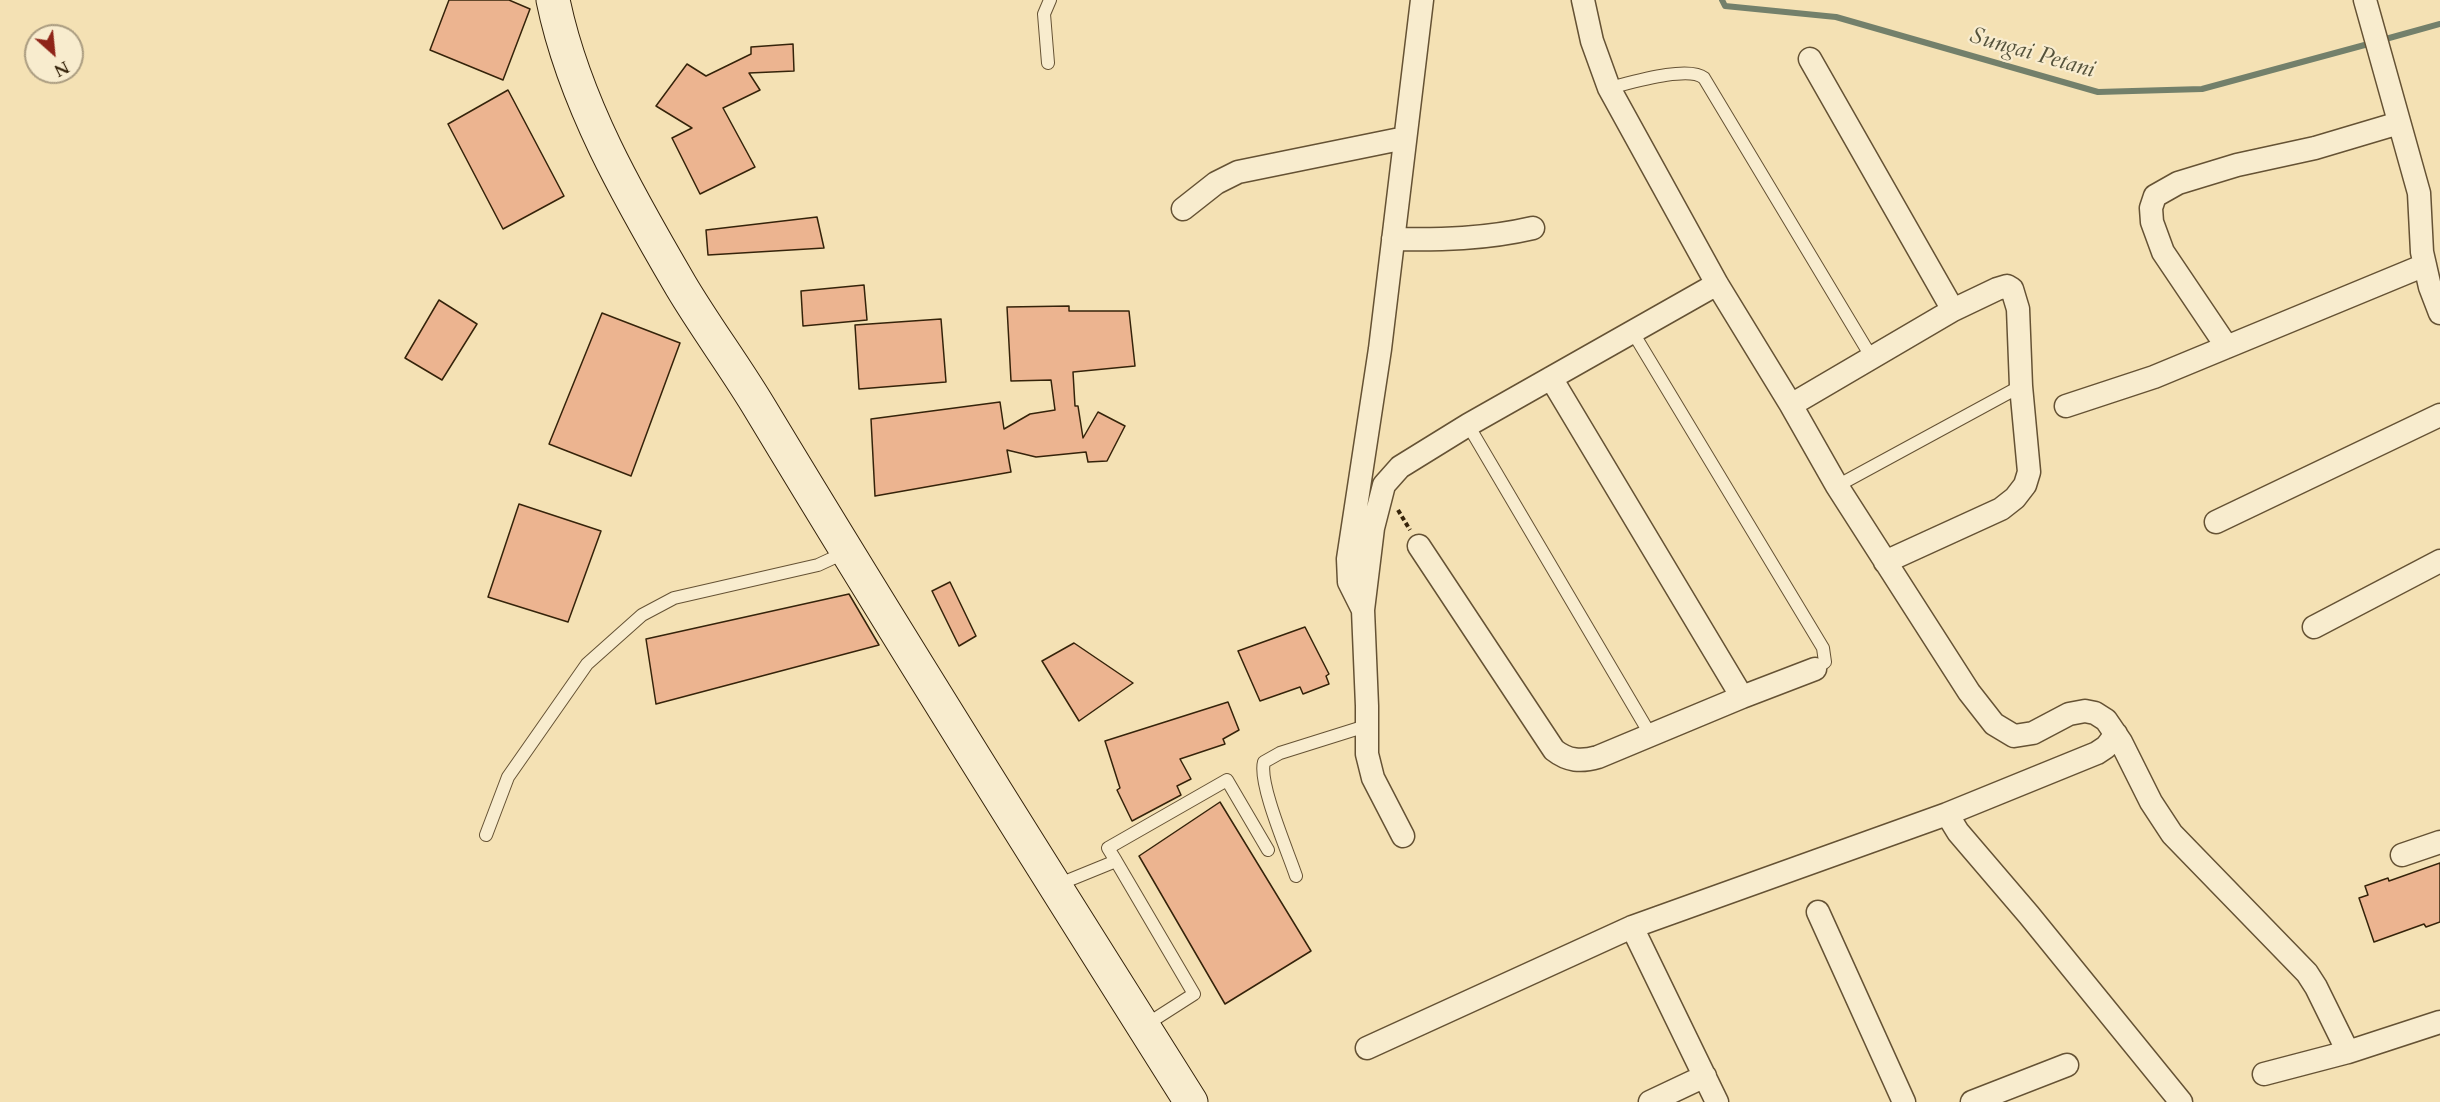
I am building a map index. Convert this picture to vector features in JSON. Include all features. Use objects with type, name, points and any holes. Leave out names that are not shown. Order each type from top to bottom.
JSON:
[{"type":"main road","points":[[553,0],[567,56],[613,163],[682,287],[746,385],[1191,1102]]},
{"type":"street","points":[[1363,609],[1349,582],[1348,559],[1380,349],[1422,0]]},
{"type":"street","points":[[1583,0],[1592,41],[1609,88],[1717,284],[1791,405],[1837,486],[1969,692],[1994,724],[2014,736],[2024,735],[2069,714],[2085,711],[2095,713],[2106,720],[2116,734],[2151,802],[2172,834],[2307,973],[2348,1052]]},
{"type":"street","points":[[2365,0],[2388,87],[2430,223],[2425,265],[2440,313]]},
{"type":"street","points":[[1810,59],[1953,310]]},
{"type":"street","points":[[2227,347],[2163,252],[2152,222],[2151,208],[2156,196],[2178,183],[2237,165],[2315,148],[2399,123]]},
{"type":"street","points":[[1183,209],[1216,183],[1238,172],[1405,138]]},
{"type":"street","points":[[1392,239],[1473,238],[1533,228]]},
{"type":"street","points":[[2066,406],[2154,377],[2425,265]]},
{"type":"street","points":[[1403,836],[1370,769],[1366,726],[1363,609],[1373,528],[1384,485],[1400,467],[1468,425],[1717,284]]},
{"type":"street","points":[[1791,405],[1953,310],[1996,289],[2007,286],[2012,289],[2018,309],[2021,386],[2029,472],[2025,485],[2015,498],[2001,509],[1885,562]]},
{"type":"street","points":[[1551,378],[1742,697]]},
{"type":"street","points":[[2216,522],[2440,415]]},
{"type":"street","points":[[1419,546],[1554,750],[1566,759],[1587,760],[1815,669]]},
{"type":"street","points":[[2314,627],[2440,561]]},
{"type":"street","points":[[1367,1047],[1632,927],[1947,814],[2097,753],[2106,747],[2116,734]]},
{"type":"street","points":[[1947,814],[1958,832],[2037,924],[2181,1102]]},
{"type":"street","points":[[2402,855],[2440,842]]},
{"type":"street","points":[[1818,912],[1904,1102]]},
{"type":"street","points":[[1632,927],[1717,1102]]},
{"type":"street","points":[[2264,1074],[2348,1052],[2440,1022]]},
{"type":"street","points":[[1972,1102],[2067,1065]]},
{"type":"street","points":[[1650,1102],[1705,1076]]},
{"type":"lane","points":[[1048,63],[1044,14],[1050,0]]},
{"type":"lane","points":[[1609,88],[1686,72],[1700,74],[1704,78],[1872,358]]},
{"type":"lane","points":[[1632,331],[1822,648],[1824,662],[1815,669]]},
{"type":"lane","points":[[1837,486],[2021,386]]},
{"type":"lane","points":[[1468,425],[1650,734]]},
{"type":"lane","points":[[486,835],[508,777],[587,664],[642,615],[674,598],[809,568],[848,552]]},
{"type":"lane","points":[[1296,876],[1269,797],[1262,769],[1264,762],[1280,753],[1366,726]]},
{"type":"lane","points":[[1143,1026],[1194,994],[1108,848],[1227,780],[1268,850]]},
{"type":"lane","points":[[1056,885],[1116,861]]},
{"type":"path","points":[[1384,485],[1419,546]]},
{"type":"building","points":[[449,0],[509,0],[530,9],[503,80],[430,50]]},
{"type":"building","points":[[793,44],[794,71],[749,73],[760,90],[723,108],[755,167],[700,194],[672,138],[692,128],[656,106],[687,64],[706,76],[751,54],[751,47]]},
{"type":"building","points":[[508,90],[564,196],[503,229],[448,124]]},
{"type":"building","points":[[817,217],[824,248],[708,255],[706,230]]},
{"type":"building","points":[[864,285],[867,320],[803,326],[801,291]]},
{"type":"building","points":[[439,300],[477,324],[442,380],[405,358]]},
{"type":"building","points":[[1069,306],[1069,311],[1129,311],[1135,366],[1073,372],[1075,406],[1078,406],[1083,438],[1098,412],[1125,426],[1107,461],[1088,462],[1086,452],[1036,457],[1007,450],[1011,472],[875,496],[871,419],[1000,402],[1004,429],[1030,414],[1055,410],[1051,380],[1011,381],[1007,307]]},
{"type":"building","points":[[602,313],[680,343],[631,476],[549,444]]},
{"type":"building","points":[[941,319],[946,382],[859,389],[855,325]]},
{"type":"building","points":[[519,504],[601,531],[568,622],[488,597]]},
{"type":"building","points":[[950,582],[976,636],[959,646],[932,591]]},
{"type":"building","points":[[849,594],[879,645],[656,704],[646,639]]},
{"type":"building","points":[[1305,627],[1329,674],[1326,676],[1329,684],[1303,694],[1300,687],[1260,701],[1238,651]]},
{"type":"building","points":[[1074,643],[1133,683],[1079,721],[1042,661]]},
{"type":"building","points":[[1228,702],[1239,730],[1223,739],[1225,744],[1180,759],[1191,779],[1177,786],[1181,795],[1132,821],[1117,790],[1120,788],[1105,741]]},
{"type":"building","points":[[1220,802],[1311,951],[1225,1004],[1139,856]]},
{"type":"building","points":[[2440,863],[2440,922],[2426,927],[2424,924],[2374,942],[2359,898],[2368,895],[2365,886],[2388,878],[2389,881]]},
{"type":"waterway","name":"Sungai Petani","points":[[1722,0],[1725,6],[1836,17],[2098,92],[2202,89],[2372,43]]},
{"type":"waterway","name":"Sungai Petani","points":[[2382,40],[2440,24]]}]
